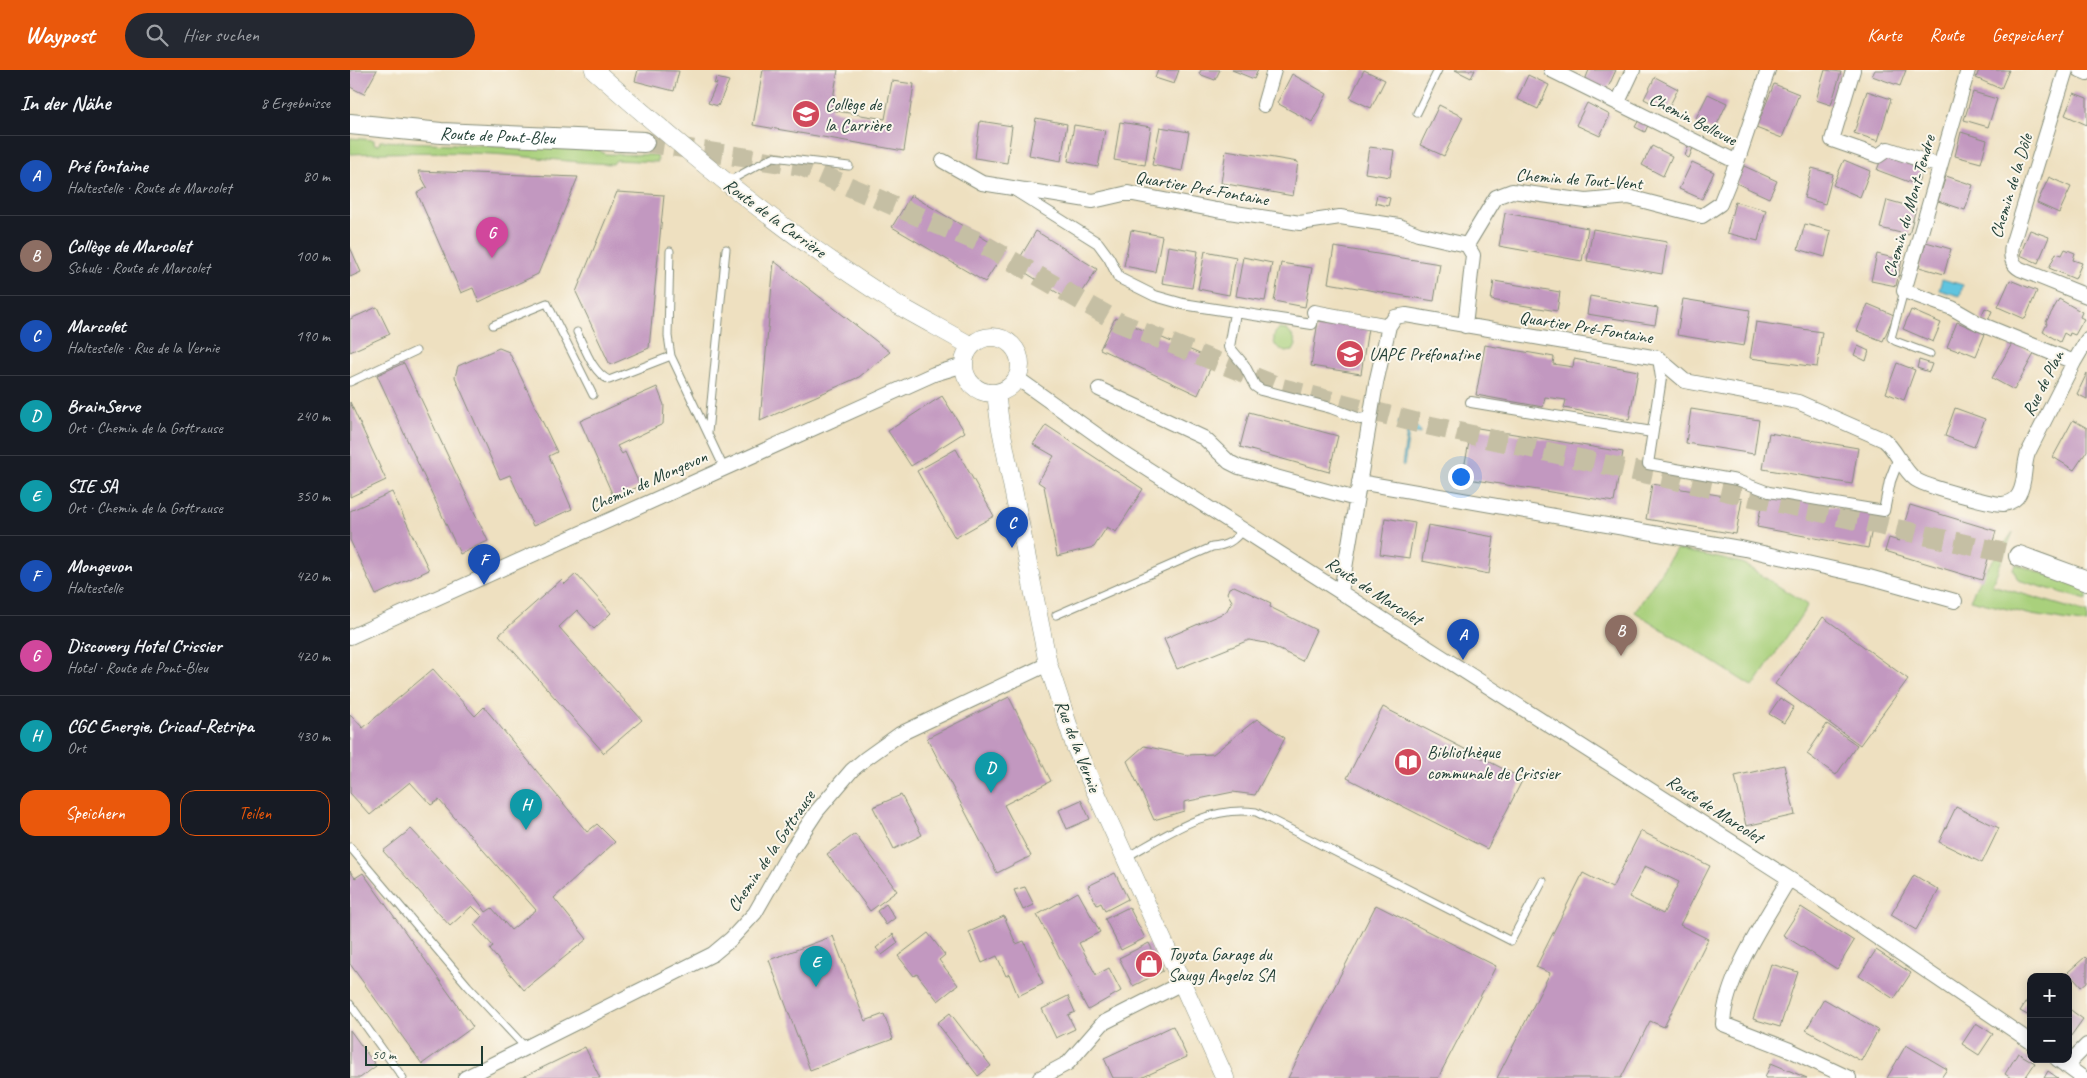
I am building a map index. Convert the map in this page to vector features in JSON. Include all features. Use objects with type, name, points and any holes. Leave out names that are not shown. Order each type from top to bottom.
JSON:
[{"type":"main road","name":"Route de Pont-Bleu","points":[[350,124],[441,133],[644,142]]},
{"type":"main road","points":[[2019,556],[2087,580]]},
{"type":"street","name":"Route de la Carrière","points":[[594,70],[685,150],[836,263],[898,304],[971,346]]},
{"type":"street","points":[[1264,105],[1274,70]]},
{"type":"street","name":"Chemin Bellevue","points":[[1551,70],[1738,162]]},
{"type":"street","points":[[1618,102],[1633,70]]},
{"type":"street","name":"Chemin de Tout-Vent","points":[[1467,246],[1496,197],[1512,191],[1586,202],[1629,198],[1702,216],[1720,204],[1738,162],[1768,70]]},
{"type":"street","points":[[1852,70],[1832,140],[1878,156],[1888,149],[1940,166]]},
{"type":"street","name":"Chemin du Mont-Tendre","points":[[1968,70],[1904,291],[1952,308],[1978,323],[2074,362]]},
{"type":"street","name":"Chemin de la Dôle","points":[[2066,70],[2012,245],[2011,256],[2014,264],[2020,270],[2087,296]]},
{"type":"street","points":[[2080,70],[2087,73]]},
{"type":"street","name":"Quartier Pré-Fontaine","points":[[943,161],[982,183],[1093,201],[1128,192],[1216,210],[1300,223],[1340,217],[1400,226],[1418,234],[1467,246]]},
{"type":"street","points":[[1009,187],[1098,243],[1109,258],[1119,278],[1167,301],[1312,324],[1314,312],[1388,326],[1370,417],[1341,592]]},
{"type":"street","points":[[1465,326],[1473,255],[1467,246]]},
{"type":"street","points":[[1235,313],[1229,347],[1244,365],[1255,386],[1261,390],[1331,408],[1360,419],[1370,417]]},
{"type":"street","name":"Quartier Pré-Fontaine","points":[[1388,326],[1395,317],[1406,315],[1658,358],[1686,381],[1764,395],[1809,406],[1884,440],[1898,460],[1918,482],[1991,502],[2004,504],[2014,500],[2019,495],[2024,466]]},
{"type":"street","points":[[986,337],[1004,339],[1012,344],[1020,360],[1018,378],[1012,385],[996,393],[978,389],[970,382],[964,365],[967,352],[971,346],[978,340],[986,337]]},
{"type":"street","name":"Rue de Plan","points":[[2024,466],[2031,443],[2087,340]]},
{"type":"street","points":[[1658,358],[1661,378],[1648,464],[1737,480],[1769,492],[1884,511],[1890,482],[1898,460]]},
{"type":"street","name":"Chemin de Mongevon","points":[[350,636],[934,374],[964,365]]},
{"type":"street","name":"Route de Marcolet","points":[[1018,378],[1118,450],[1789,879],[2027,1039]]},
{"type":"street","points":[[1099,390],[1204,438],[1229,462],[1239,467],[1356,498]]},
{"type":"street","name":"Rue de la Vernie","points":[[996,393],[1000,424],[1048,664],[1075,746],[1224,1078]]},
{"type":"street","points":[[1471,402],[1652,432]]},
{"type":"street","points":[[1359,482],[1745,549],[1869,577],[1955,601]]},
{"type":"street","name":"Chemin de la Gottrause","points":[[465,1078],[713,954],[731,939],[755,912],[788,855],[817,811],[852,770],[900,734],[1048,664]]},
{"type":"street","points":[[1789,879],[1745,954],[1724,1010],[1723,1024],[1790,1050],[1849,1078]]},
{"type":"street","points":[[1040,1078],[1068,1063],[1103,1023],[1182,983]]},
{"type":"street","points":[[2072,1055],[2087,1045]]},
{"type":"street","points":[[2062,1063],[2083,1078]]},
{"type":"lane","points":[[1417,112],[1438,70]]},
{"type":"lane","points":[[726,182],[773,157],[849,166]]},
{"type":"lane","points":[[708,434],[726,249]]},
{"type":"lane","points":[[670,251],[668,336],[671,356],[724,468]]},
{"type":"lane","points":[[1904,291],[1891,338],[1930,354]]},
{"type":"lane","points":[[493,325],[547,303],[593,396]]},
{"type":"lane","points":[[577,332],[596,369],[602,377],[609,380],[671,356]]},
{"type":"lane","points":[[350,382],[416,351]]},
{"type":"lane","points":[[1056,615],[1212,547],[1224,546],[1238,537],[1243,529]]},
{"type":"lane","points":[[1125,858],[1189,822],[1239,811],[1256,812],[1512,941],[1542,881]]},
{"type":"lane","points":[[350,847],[468,986],[526,1048]]},
{"type":"lane","points":[[350,1004],[403,1078]]},
{"type":"green space","points":[[350,138],[374,140],[374,144],[379,145],[380,141],[504,146],[593,146],[605,154],[657,155],[658,162],[616,160],[613,164],[497,154],[413,152],[350,154]]},
{"type":"green space","points":[[1280,329],[1287,330],[1294,338],[1296,345],[1293,351],[1285,352],[1275,345],[1274,336]]},
{"type":"green space","points":[[2013,532],[1992,585],[2087,613],[2087,624],[2032,615],[1970,600],[1980,578]]},
{"type":"green space","points":[[1676,549],[1742,563],[1808,605],[1753,687],[1635,612]]},
{"type":"green space","points":[[2016,564],[2087,589],[2087,600],[2018,580],[2013,569]]},
{"type":"water","points":[[1942,279],[1963,285],[1960,296],[1939,290]]},
{"type":"water","points":[[1399,421],[1411,423],[1420,430],[1420,434],[1409,432],[1404,466],[1402,465],[1407,432],[1398,425]]},
{"type":"building","points":[[350,70],[377,70],[364,94],[350,87]]},
{"type":"building","points":[[638,70],[679,71],[674,91],[635,81]]},
{"type":"building","name":"Collège de la Carrière","points":[[763,70],[838,70],[831,110],[885,119],[892,81],[914,84],[904,151],[753,125]]},
{"type":"building","points":[[1158,70],[1179,70],[1174,84],[1155,78]]},
{"type":"building","points":[[1201,70],[1220,70],[1215,80],[1199,74]]},
{"type":"building","points":[[1232,70],[1258,70],[1254,79]]},
{"type":"building","points":[[1364,70],[1385,80],[1371,108],[1350,98]]},
{"type":"building","points":[[1455,70],[1475,70],[1471,78]]},
{"type":"building","points":[[1589,70],[1616,70],[1607,90],[1585,80]]},
{"type":"building","points":[[1825,70],[1841,72],[1831,105],[1816,100]]},
{"type":"building","points":[[1875,70],[1906,70],[1900,86],[1872,76]]},
{"type":"building","points":[[1979,70],[2009,70],[2001,89],[1976,78]]},
{"type":"building","points":[[1292,74],[1327,94],[1312,122],[1277,103]]},
{"type":"building","points":[[1528,75],[1549,85],[1538,109],[1517,99]]},
{"type":"building","points":[[1655,77],[1678,89],[1667,111],[1644,99]]},
{"type":"building","points":[[716,78],[729,81],[718,106],[708,103],[717,83],[714,84]]},
{"type":"building","points":[[1774,84],[1799,94],[1782,138],[1756,128]]},
{"type":"building","points":[[1867,91],[1891,99],[1878,141],[1854,133]]},
{"type":"building","points":[[1973,92],[1997,99],[1988,127],[1964,120]]},
{"type":"building","points":[[2074,93],[2087,98],[2087,125],[2065,115]]},
{"type":"building","points":[[1708,94],[1727,103],[1714,131],[1694,122]]},
{"type":"building","points":[[1587,103],[1610,115],[1600,136],[1576,125]]},
{"type":"building","points":[[1439,105],[1463,117],[1444,156],[1420,145]]},
{"type":"building","points":[[1036,118],[1067,124],[1061,161],[1029,155]]},
{"type":"building","points":[[1640,118],[1649,123],[1645,132],[1635,127]]},
{"type":"building","points":[[980,121],[1012,126],[1007,163],[975,158]]},
{"type":"building","points":[[1120,122],[1151,127],[1145,165],[1114,160]]},
{"type":"building","points":[[1074,125],[1105,130],[1098,167],[1068,161]]},
{"type":"building","points":[[1160,127],[1189,132],[1182,171],[1152,165]]},
{"type":"building","points":[[1961,132],[1987,140],[1981,163],[1955,156]]},
{"type":"building","points":[[1689,143],[1694,145],[1689,158],[1685,156]]},
{"type":"building","points":[[1652,146],[1672,156],[1663,176],[1642,165]]},
{"type":"building","points":[[1369,147],[1394,150],[1390,177],[1365,173]]},
{"type":"building","points":[[1226,150],[1298,162],[1293,196],[1221,183]]},
{"type":"building","points":[[1883,154],[1923,169],[1917,185],[1877,170]]},
{"type":"building","points":[[1844,160],[1870,171],[1860,197],[1833,185]]},
{"type":"building","points":[[1692,162],[1714,172],[1702,199],[1679,189]]},
{"type":"building","points":[[1744,166],[1777,181],[1769,198],[1736,183]]},
{"type":"building","points":[[1812,168],[1833,174],[1825,204],[1804,198]]},
{"type":"building","points":[[418,171],[578,177],[538,274],[479,302],[473,288],[461,293],[417,193],[427,187]]},
{"type":"building","points":[[1946,176],[1973,185],[1965,210],[1938,201]]},
{"type":"building","points":[[2049,177],[2071,187],[2059,213],[2037,203]]},
{"type":"building","points":[[617,192],[664,195],[649,348],[610,365],[576,292]]},
{"type":"building","points":[[911,195],[1005,251],[985,282],[892,227]]},
{"type":"building","points":[[1377,195],[1390,198],[1388,206],[1375,203]]},
{"type":"building","points":[[1887,200],[1916,208],[1909,235],[1880,228]]},
{"type":"building","points":[[1735,202],[1766,210],[1758,241],[1727,233]]},
{"type":"building","points":[[1505,213],[1588,228],[1582,261],[1499,246]]},
{"type":"building","points":[[1805,224],[1831,231],[1825,257],[1798,249]]},
{"type":"building","points":[[1593,229],[1667,242],[1662,274],[1587,261]]},
{"type":"building","points":[[1131,230],[1162,236],[1155,272],[1124,266]]},
{"type":"building","points":[[2030,230],[2049,237],[2038,263],[2020,255]]},
{"type":"building","points":[[1036,231],[1097,269],[1075,304],[1015,266]]},
{"type":"building","points":[[1926,242],[1951,249],[1944,274],[1919,267]]},
{"type":"building","points":[[1168,246],[1198,251],[1192,288],[1162,283]]},
{"type":"building","points":[[350,247],[361,272],[350,277]]},
{"type":"building","points":[[1334,247],[1440,264],[1434,301],[1328,283]]},
{"type":"building","points":[[2065,249],[2075,253],[2073,260],[2082,263],[2075,279],[2049,268],[2056,253],[2062,255]]},
{"type":"building","points":[[1205,251],[1236,257],[1229,295],[1198,289]]},
{"type":"building","points":[[1877,254],[1902,260],[1896,286],[1871,281]]},
{"type":"building","points":[[1243,257],[1272,263],[1265,301],[1236,296]]},
{"type":"building","points":[[774,261],[890,352],[859,377],[760,421]]},
{"type":"building","points":[[1281,263],[1312,268],[1305,307],[1274,301]]},
{"type":"building","points":[[2010,280],[2037,291],[2025,319],[1998,307]]},
{"type":"building","points":[[1494,281],[1560,292],[1557,311],[1491,300]]},
{"type":"building","points":[[1590,296],[1658,308],[1655,325],[1587,314]]},
{"type":"building","points":[[1683,299],[1750,310],[1744,346],[1677,335]]},
{"type":"building","points":[[2059,299],[2082,312],[2080,317],[2084,319],[2075,335],[2070,333],[2069,336],[2064,333],[2060,342],[2043,332],[2047,324],[2046,322]]},
{"type":"building","points":[[1868,304],[1894,315],[1883,341],[1857,331]]},
{"type":"building","points":[[377,307],[390,334],[350,352],[350,319]]},
{"type":"building","points":[[1985,308],[1992,311],[1987,323],[1980,319]]},
{"type":"building","points":[[1911,310],[1941,323],[1933,342],[1903,329]]},
{"type":"building","points":[[1115,318],[1214,360],[1198,395],[1100,349]]},
{"type":"building","points":[[1318,321],[1368,328],[1361,374],[1311,366]]},
{"type":"building","points":[[1756,322],[1822,332],[1817,367],[1750,358]]},
{"type":"building","points":[[1957,322],[1985,334],[1976,356],[1959,349],[1958,351],[1947,347]]},
{"type":"building","points":[[2013,342],[2034,354],[2014,390],[1992,378]]},
{"type":"building","points":[[1485,345],[1554,357],[1553,364],[1573,367],[1574,359],[1638,371],[1629,420],[1564,408],[1566,400],[1545,397],[1543,407],[1476,395]]},
{"type":"building","points":[[1858,346],[1869,351],[1866,361],[1854,355]]},
{"type":"building","points":[[499,348],[509,352],[557,452],[549,456],[572,509],[533,526],[510,475],[500,479],[455,377],[458,366]]},
{"type":"building","points":[[1919,360],[1932,364],[1929,372],[1917,368]]},
{"type":"building","points":[[404,363],[488,541],[460,554],[377,375]]},
{"type":"building","points":[[1897,363],[1915,370],[1904,400],[1886,393]]},
{"type":"building","points":[[2087,373],[2087,399],[2077,394]]},
{"type":"building","points":[[657,387],[664,405],[663,424],[617,446],[622,454],[625,452],[640,486],[614,498],[580,421]]},
{"type":"building","points":[[942,396],[965,432],[911,466],[888,431]]},
{"type":"building","points":[[350,402],[386,480],[350,497]]},
{"type":"building","points":[[1955,408],[1985,419],[1974,447],[1945,436]]},
{"type":"building","points":[[1691,409],[1759,420],[1754,454],[1686,443]]},
{"type":"building","points":[[1249,412],[1338,436],[1329,472],[1240,447]]},
{"type":"building","points":[[2073,420],[2087,428],[2087,451],[2074,470],[2053,457]]},
{"type":"building","points":[[1046,425],[1143,489],[1116,532],[1107,527],[1094,547],[1057,556],[1044,486],[1038,482],[1054,456],[1033,444]]},
{"type":"building","points":[[1472,427],[1623,452],[1614,502],[1462,478]]},
{"type":"building","points":[[1769,433],[1858,448],[1852,484],[1763,469]]},
{"type":"building","points":[[956,449],[994,516],[955,538],[917,471]]},
{"type":"building","points":[[1652,484],[1742,499],[1736,534],[1646,519]]},
{"type":"building","points":[[392,492],[429,570],[376,595],[350,540],[350,511]]},
{"type":"building","points":[[1764,493],[1875,515],[1868,548],[1757,527]]},
{"type":"building","points":[[1910,505],[1996,531],[1982,580],[1885,551],[1889,538],[1899,541]]},
{"type":"building","points":[[1385,518],[1415,523],[1409,558],[1380,554]]},
{"type":"building","points":[[1428,525],[1494,537],[1489,574],[1422,561]]},
{"type":"building","points":[[576,574],[611,613],[594,629],[577,610],[559,627],[642,720],[604,753],[499,635],[561,580],[565,584]]},
{"type":"building","points":[[1234,586],[1271,603],[1270,607],[1316,630],[1302,661],[1266,643],[1249,640],[1177,669],[1164,639],[1226,612],[1232,601],[1227,593],[1229,588]]},
{"type":"building","points":[[1823,617],[1908,679],[1860,745],[1775,684]]},
{"type":"building","points":[[433,669],[475,716],[484,707],[587,832],[597,824],[615,842],[554,898],[587,939],[524,990],[490,950],[493,946],[474,925],[482,916],[472,906],[450,926],[383,851],[411,829],[475,897],[486,912],[492,908],[511,930],[536,910],[439,800],[431,805],[410,782],[370,815],[350,793],[350,714],[363,728]]},
{"type":"building","points":[[1009,697],[1051,781],[1004,805],[1031,856],[997,873],[927,738]]},
{"type":"building","points":[[1780,698],[1794,707],[1784,723],[1769,714]]},
{"type":"building","points":[[1383,707],[1523,779],[1487,849],[1347,778]]},
{"type":"building","points":[[1257,719],[1285,738],[1255,795],[1233,792],[1184,802],[1184,811],[1154,820],[1127,761],[1144,746],[1187,755],[1213,754]]},
{"type":"building","points":[[1827,724],[1857,745],[1836,775],[1807,754]]},
{"type":"building","points":[[1784,765],[1795,815],[1746,826],[1735,776]]},
{"type":"building","points":[[901,795],[922,835],[894,849],[873,807]]},
{"type":"building","points":[[1081,800],[1090,819],[1067,829],[1059,810]]},
{"type":"building","points":[[1956,807],[1999,828],[1982,863],[1939,842]]},
{"type":"building","points":[[1641,831],[1710,866],[1680,925],[1708,939],[1664,1027],[1650,1021],[1621,1078],[1497,1078],[1550,973],[1536,967],[1583,873],[1612,888]],"holes":[[[1645,866],[1679,882],[1663,914],[1629,897]]]},
{"type":"building","points":[[855,834],[897,891],[870,911],[827,854]]},
{"type":"building","points":[[350,871],[355,878],[363,873],[473,1027],[422,1064],[350,964]]},
{"type":"building","points":[[1115,873],[1128,899],[1105,911],[1101,903],[1097,905],[1088,886]]},
{"type":"building","points":[[1914,875],[1939,890],[1916,930],[1891,915]]},
{"type":"building","points":[[1025,887],[1034,905],[1023,910],[1014,890]]},
{"type":"building","points":[[1078,892],[1100,932],[1079,943],[1096,975],[1109,968],[1121,991],[1088,1010],[1037,915]]},
{"type":"building","points":[[886,904],[895,918],[886,925],[877,911]]},
{"type":"building","points":[[1376,905],[1496,966],[1438,1078],[1288,1078]]},
{"type":"building","points":[[1129,907],[1145,938],[1121,950],[1105,919]]},
{"type":"building","points":[[1801,907],[1854,941],[1837,969],[1783,935]]},
{"type":"building","points":[[1004,916],[1016,944],[1024,941],[1043,984],[1018,996],[1009,974],[1006,976],[997,956],[982,963],[969,932]]},
{"type":"building","points":[[928,933],[945,955],[939,960],[958,985],[938,1001],[917,974],[914,976],[898,956]]},
{"type":"building","points":[[893,934],[898,943],[882,955],[876,948]]},
{"type":"building","points":[[833,936],[865,1021],[884,1014],[893,1039],[810,1070],[769,960]]},
{"type":"building","points":[[1149,943],[1163,971],[1133,986],[1119,958]]},
{"type":"building","points":[[1876,950],[1911,973],[1894,999],[1859,976]]},
{"type":"building","points":[[2085,957],[2087,959],[2087,982],[2081,987],[2072,977],[2072,973],[2068,972]]},
{"type":"building","points":[[1771,964],[1798,972],[1780,1027],[1753,1019]]},
{"type":"building","points":[[1068,996],[1075,1012],[1068,1015],[1075,1029],[1056,1038],[1042,1009]]},
{"type":"building","points":[[1824,999],[1878,1030],[1861,1061],[1806,1030]]},
{"type":"building","points":[[2027,1000],[2027,1015],[2020,1011]]},
{"type":"building","points":[[2072,1011],[2083,1019],[2072,1034]]},
{"type":"building","points":[[950,1013],[991,1066],[978,1076],[937,1023]]},
{"type":"building","points":[[1976,1023],[1993,1034],[1979,1055],[1962,1044]]},
{"type":"building","points":[[1173,1026],[1187,1057],[1141,1078],[1113,1078],[1104,1058]]},
{"type":"building","points":[[350,1030],[376,1066],[360,1078],[350,1078]]},
{"type":"building","points":[[1906,1045],[1947,1069],[1941,1078],[1887,1078]]},
{"type":"building","points":[[585,1047],[600,1078],[521,1078]]},
{"type":"building","points":[[2018,1053],[2027,1058],[2027,1063],[2035,1063],[2025,1078],[2011,1078],[2005,1074]]},
{"type":"building","points":[[1771,1063],[1807,1078],[1765,1078]]},
{"type":"building","points":[[2048,1071],[2058,1078],[2044,1078]]},
{"type":"tunnel","points":[[644,142],[801,166],[979,242],[1120,323],[1282,388],[1422,424],[2019,556]]},
{"type":"place","name":"Collège de la Carrière","points":[[806,114]]},
{"type":"place","name":"Discovery Hotel Crissier","points":[[492,258]]},
{"type":"place","name":"UAPE Préfonatine","points":[[1350,354]]},
{"type":"place","name":"Marcolet","points":[[1012,548]]},
{"type":"place","name":"Mongevon","points":[[484,585]]},
{"type":"place","name":"Collège de Marcolet","points":[[1621,656]]},
{"type":"place","name":"Pré fontaine","points":[[1463,660]]},
{"type":"place","name":"Bibliothèque communale de Crissier","points":[[1408,762]]},
{"type":"place","name":"BrainServe","points":[[991,793]]},
{"type":"place","name":"CGC Energie, Cricad-Retripa","points":[[526,830]]},
{"type":"place","name":"Toyota Garage du Saugy Angeloz SA","points":[[1149,964]]},
{"type":"place","name":"SIE SA","points":[[816,987]]}]
